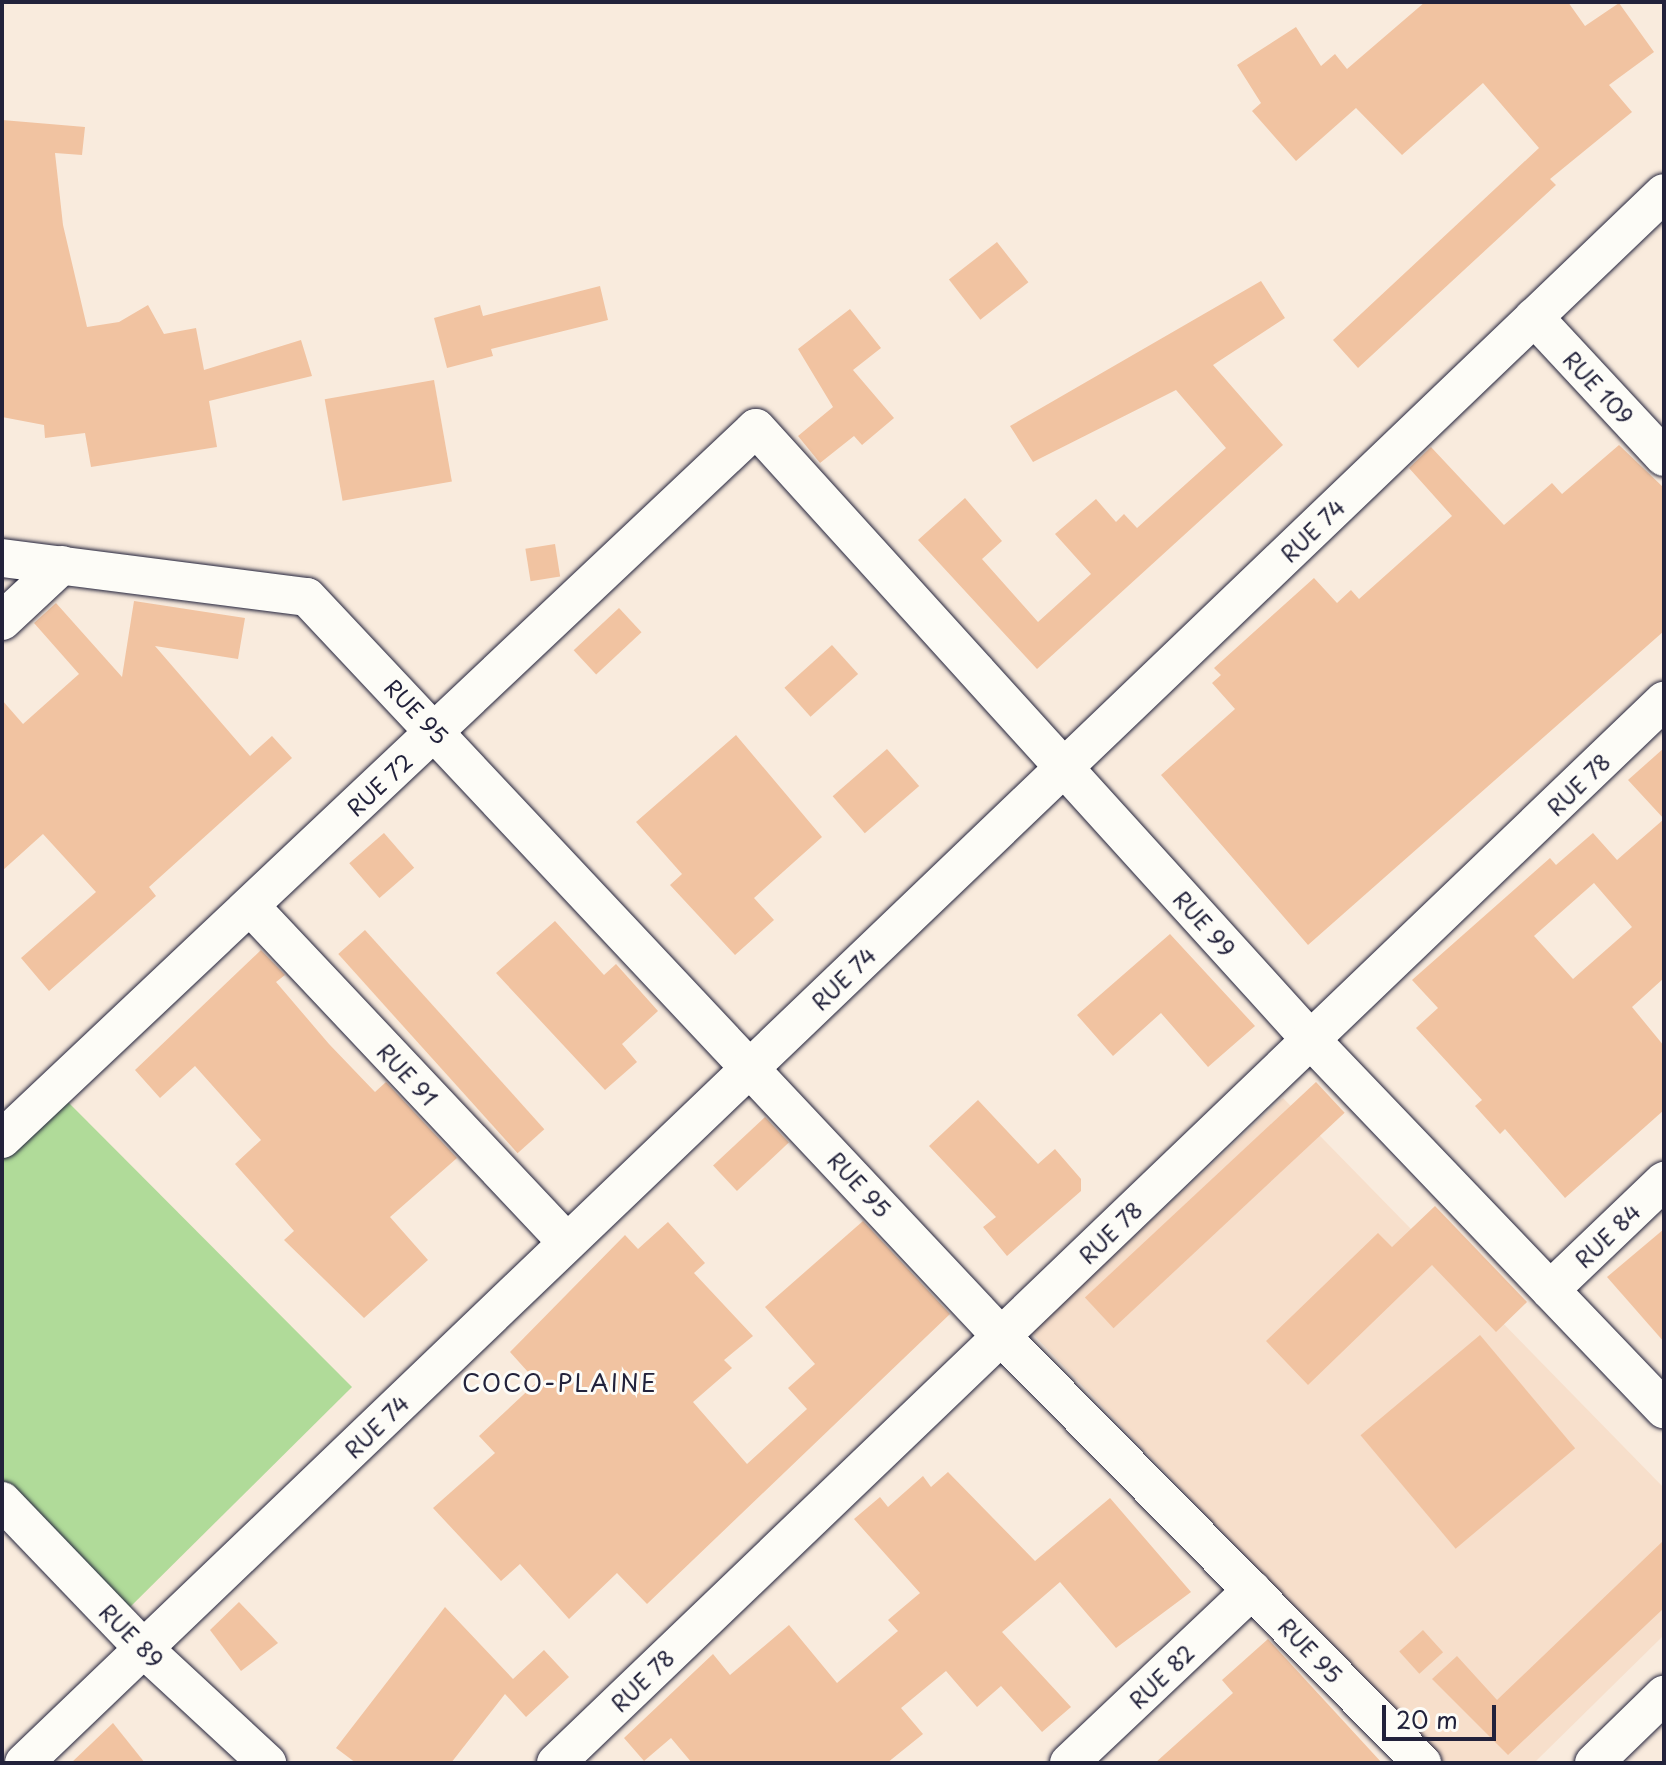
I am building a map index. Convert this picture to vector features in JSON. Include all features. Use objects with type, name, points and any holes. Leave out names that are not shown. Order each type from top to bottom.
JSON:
[{"type":"street","name":"RUE 74","points":[[24,1763],[1664,193]]},
{"type":"street","name":"RUE 109","points":[[1534,317],[1664,457]]},
{"type":"street","name":"RUE 99","points":[[756,428],[1311,1040],[1664,1409]]},
{"type":"street","name":"RUE 72","points":[[2,1139],[756,428]]},
{"type":"street","points":[[2,558],[62,565]]},
{"type":"street","name":"RUE 95","points":[[62,565],[307,597],[436,730],[1001,1336],[1422,1763]]},
{"type":"street","points":[[2,621],[62,565]]},
{"type":"street","name":"RUE 78","points":[[556,1763],[1664,701]]},
{"type":"street","name":"RUE 91","points":[[250,906],[567,1242]]},
{"type":"street","name":"RUE 84","points":[[1550,1290],[1664,1181]]},
{"type":"street","name":"RUE 89","points":[[2,1501],[144,1649],[267,1763]]},
{"type":"street","name":"RUE 82","points":[[1069,1763],[1252,1590]]},
{"type":"street","points":[[1594,1763],[1664,1695]]},
{"type":"shaded area","points":[[1283,1098],[1664,1488],[1664,1635],[1534,1763],[1443,1763],[1031,1332]]},
{"type":"green space","points":[[61,1095],[352,1387],[118,1619],[2,1503],[2,1154]]},
{"type":"building","points":[[1425,2],[1568,2],[1585,26],[1619,3],[1654,52],[1609,85],[1632,112],[1550,179],[1556,185],[1358,368],[1333,340],[1539,148],[1483,83],[1402,155],[1356,108],[1296,161],[1252,111],[1261,103],[1237,65],[1296,27],[1321,66],[1335,54],[1347,69]]},
{"type":"building","points":[[2,120],[85,127],[82,155],[55,153],[63,225],[87,327],[119,322],[148,305],[164,334],[196,328],[204,370],[301,340],[312,376],[209,401],[217,447],[91,467],[85,433],[45,438],[44,425],[2,417]]},
{"type":"building","points":[[997,242],[1028,282],[980,320],[949,280]]},
{"type":"building","points":[[1261,281],[1285,318],[1213,365],[1283,445],[1037,669],[918,540],[965,498],[1002,541],[982,559],[1038,622],[1091,574],[1055,534],[1096,499],[1116,522],[1124,514],[1137,528],[1226,448],[1176,390],[1033,462],[1010,426]]},
{"type":"building","points":[[600,286],[608,320],[491,349],[493,356],[447,368],[434,318],[480,305],[483,316]]},
{"type":"building","points":[[850,309],[881,348],[853,370],[894,418],[862,445],[854,436],[820,463],[798,436],[833,407],[798,349]]},
{"type":"building","points":[[434,380],[452,481],[343,501],[325,399]]},
{"type":"building","points":[[1619,445],[1664,488],[1664,631],[1308,945],[1161,775],[1235,709],[1212,683],[1221,675],[1214,668],[1314,578],[1337,603],[1351,590],[1359,599],[1452,516],[1409,468],[1431,447],[1504,525],[1552,483],[1562,494]]},
{"type":"building","points":[[555,544],[560,577],[531,581],[525,549]]},
{"type":"building","points":[[134,601],[245,618],[238,659],[155,646],[250,756],[272,736],[292,758],[149,887],[156,896],[49,991],[21,958],[96,892],[43,834],[2,871],[2,700],[23,724],[79,674],[34,623],[56,603],[122,677]]},
{"type":"building","points":[[619,608],[642,632],[596,674],[574,650]]},
{"type":"building","points":[[832,645],[858,674],[811,717],[784,688]]},
{"type":"building","points":[[736,735],[822,837],[754,898],[774,920],[735,955],[670,885],[682,874],[636,822]]},
{"type":"building","points":[[1664,748],[1664,819],[1628,780]]},
{"type":"building","points":[[887,749],[919,786],[865,833],[833,796]]},
{"type":"building","points":[[1664,819],[1664,978],[1632,1007],[1664,1046],[1664,1110],[1565,1198],[1505,1129],[1500,1134],[1475,1106],[1482,1100],[1416,1028],[1438,1008],[1412,980],[1550,858],[1556,865],[1593,833],[1617,860]],"holes":[[[1594,883],[1632,927],[1573,979],[1534,936]]]},
{"type":"building","points":[[384,833],[414,868],[379,898],[349,863]]},
{"type":"building","points":[[555,921],[604,975],[616,964],[658,1011],[622,1044],[637,1062],[605,1090],[496,973]]},
{"type":"building","points":[[365,930],[544,1129],[518,1153],[338,954]]},
{"type":"building","points":[[1170,934],[1255,1026],[1208,1067],[1161,1013],[1113,1056],[1077,1015]]},
{"type":"building","points":[[261,950],[285,975],[276,982],[329,1044],[375,1092],[386,1082],[457,1158],[390,1217],[428,1260],[364,1318],[284,1240],[294,1231],[235,1164],[261,1140],[195,1066],[160,1098],[135,1070]]},
{"type":"building","points":[[1316,1082],[1345,1113],[1114,1328],[1085,1298]]},
{"type":"building","points":[[978,1100],[1038,1164],[1055,1149],[1081,1179],[1081,1191],[1007,1256],[983,1227],[996,1217],[929,1146]]},
{"type":"building","points":[[765,1117],[789,1143],[737,1191],[713,1165]]},
{"type":"building","points":[[1435,1206],[1527,1302],[1496,1332],[1432,1265],[1308,1385],[1266,1341],[1378,1233],[1392,1247]]},
{"type":"building","points":[[863,1221],[950,1314],[647,1604],[617,1573],[569,1619],[520,1564],[501,1581],[433,1508],[495,1453],[479,1436],[537,1382],[510,1352],[625,1235],[638,1249],[668,1222],[705,1263],[694,1273],[753,1336],[724,1360],[732,1368],[693,1402],[747,1464],[807,1409],[788,1388],[815,1364],[765,1307]]},
{"type":"building","points":[[1664,1229],[1664,1342],[1607,1277]]},
{"type":"building","points":[[1480,1335],[1575,1448],[1456,1549],[1360,1435]]},
{"type":"building","points":[[948,1472],[1035,1561],[1110,1498],[1191,1592],[1116,1648],[1060,1582],[1002,1632],[1071,1707],[1042,1732],[1001,1686],[977,1707],[946,1671],[901,1708],[923,1734],[887,1763],[692,1763],[671,1738],[644,1761],[624,1738],[713,1654],[730,1675],[789,1625],[837,1683],[898,1631],[888,1620],[920,1593],[854,1519],[880,1497],[888,1507],[923,1476],[931,1487]]},
{"type":"building","points":[[1664,1540],[1664,1608],[1508,1755],[1432,1679],[1457,1656],[1497,1700]]},
{"type":"building","points":[[239,1602],[278,1643],[241,1671],[210,1630]]},
{"type":"building","points":[[445,1607],[513,1679],[544,1650],[569,1677],[526,1717],[505,1694],[451,1763],[356,1763],[336,1748]]},
{"type":"building","points":[[1423,1630],[1443,1652],[1419,1674],[1399,1651]]},
{"type":"building","points":[[1268,1639],[1382,1763],[1155,1763],[1233,1693],[1222,1680]]},
{"type":"building","points":[[113,1723],[145,1763],[71,1763]]},
{"type":"district","name":"COCO-PLAINE","points":[[560,1383]]}]
